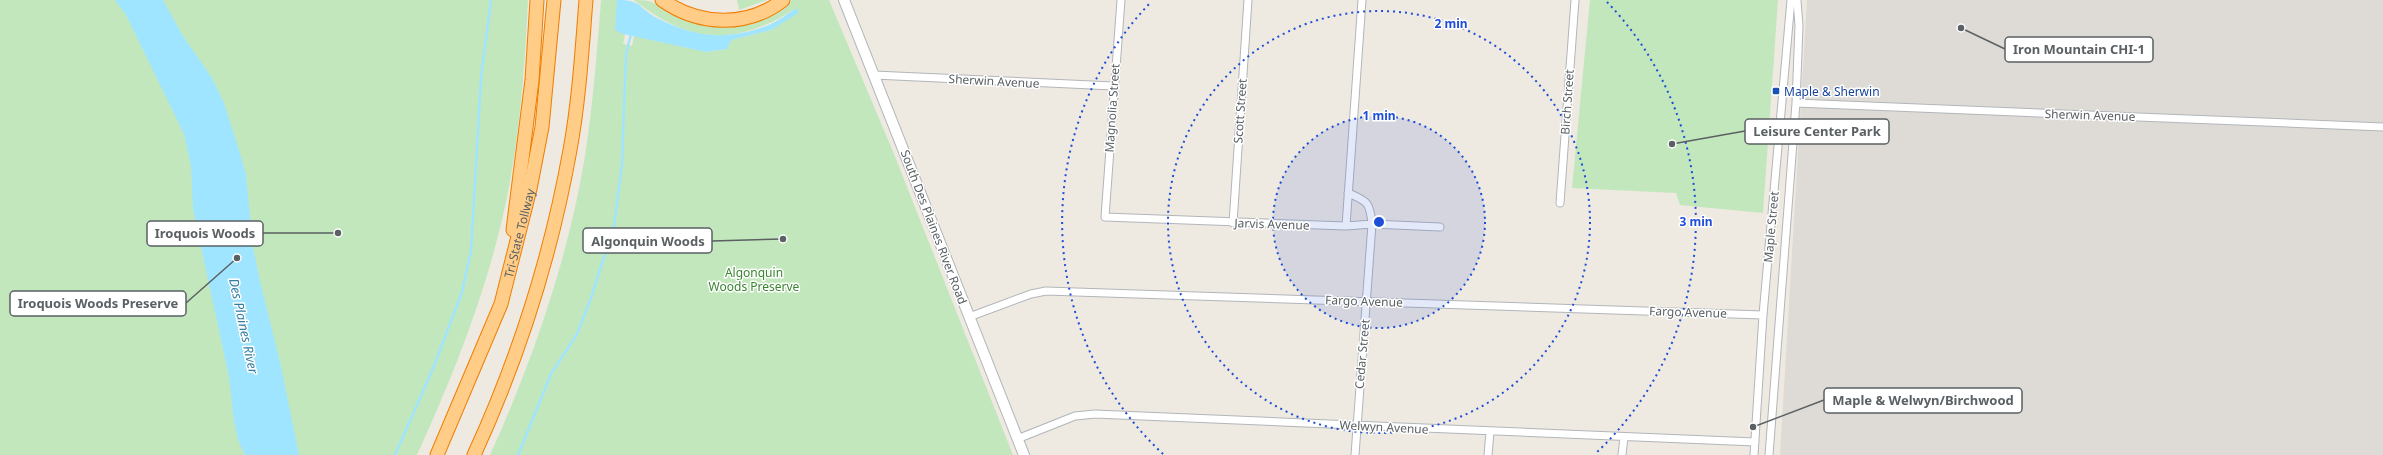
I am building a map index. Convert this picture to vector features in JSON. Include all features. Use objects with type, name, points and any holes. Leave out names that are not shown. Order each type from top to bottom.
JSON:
[{"type":"highway","points":[[509,267],[516,195],[532,80],[536,0]]},
{"type":"highway","name":"Tri-State Tollway","points":[[437,455],[501,304],[509,267],[530,189],[542,127],[554,0]]},
{"type":"highway","points":[[474,455],[516,356],[545,265],[570,149],[578,98],[586,0]]},
{"type":"highway","points":[[662,0],[699,18],[719,21],[739,20],[756,15],[772,8],[783,0]]},
{"type":"main road","name":"South Des Plaines River Road","points":[[844,0],[1024,455]]},
{"type":"street","name":"Magnolia Street","points":[[1105,217],[1113,86],[1121,0]]},
{"type":"street","name":"Scott Street","points":[[1233,223],[1248,0]]},
{"type":"street","points":[[1346,226],[1362,0]]},
{"type":"street","name":"Birch Street","points":[[1560,203],[1575,0]]},
{"type":"street","name":"Maple Street","points":[[1754,455],[1763,315],[1791,0]]},
{"type":"street","name":"Maple Street","points":[[1769,455],[1796,103],[1799,26],[1797,0]]},
{"type":"street","name":"Sherwin Avenue","points":[[874,75],[1113,86]]},
{"type":"street","name":"Sherwin Avenue","points":[[1796,103],[2383,128]]},
{"type":"street","name":"Cedar Street","points":[[1348,193],[1363,199],[1370,208],[1372,224],[1355,455]]},
{"type":"street","name":"Jarvis Avenue","points":[[1105,217],[1233,223],[1346,226],[1372,224],[1440,227]]},
{"type":"street","name":"Fargo Avenue","points":[[969,317],[1031,294],[1046,291],[1763,315]]},
{"type":"street","name":"Welwyn Avenue","points":[[1017,438],[1074,416],[1095,414],[1490,432],[1755,442]]},
{"type":"street","points":[[1488,455],[1490,432]]},
{"type":"street","points":[[1622,455],[1624,437]]},
{"type":"shaded area","points":[[1807,0],[2383,0],[2383,455],[1780,455]]},
{"type":"green space","points":[[0,0],[528,0],[520,113],[514,158],[503,216],[484,286],[460,355],[417,455],[0,455]]},
{"type":"green space","name":"Algonquin Woods Preserve","points":[[601,0],[617,0],[623,34],[625,35],[623,44],[632,46],[634,36],[707,52],[727,49],[730,40],[771,30],[795,9],[752,30],[732,34],[713,35],[693,32],[674,25],[654,15],[634,0],[652,2],[672,15],[693,23],[704,26],[726,27],[748,24],[768,18],[782,10],[792,0],[829,0],[894,154],[1013,455],[490,455],[521,383],[559,271],[569,233],[578,195],[588,136]]},
{"type":"green space","points":[[737,0],[767,0],[739,10]]},
{"type":"green space","points":[[1590,0],[1778,0],[1763,213],[1680,205],[1676,193],[1572,188]]},
{"type":"water","name":"Des Plaines River","points":[[115,0],[163,0],[183,36],[212,78],[224,103],[246,174],[253,247],[280,362],[299,455],[245,455],[238,440],[234,421],[229,377],[193,210],[191,166],[184,134],[126,15]]},
{"type":"water","points":[[617,0],[632,1],[657,18],[671,25],[685,30],[712,35],[726,35],[754,30],[769,25],[795,9],[799,10],[797,14],[771,30],[731,40],[727,49],[706,52],[623,34],[615,30]]},
{"type":"waterway","points":[[395,455],[434,366],[462,292],[471,251],[481,78],[491,0]]},
{"type":"waterway","points":[[518,455],[551,374],[577,334],[591,298],[614,225],[622,164],[626,54],[631,34]]},
{"type":"place","name":"Iron Mountain CHI-1","points":[[1961,28]]},
{"type":"place","name":"Maple & Sherwin","points":[[1776,91]]},
{"type":"place","name":"Leisure Center Park","points":[[1672,144]]},
{"type":"place","name":"Iroquois Woods","points":[[338,233]]},
{"type":"place","name":"Algonquin Woods","points":[[783,239]]},
{"type":"place","name":"Iroquois Woods Preserve","points":[[237,258]]},
{"type":"place","name":"Maple & Welwyn/Birchwood","points":[[1753,427]]}]
